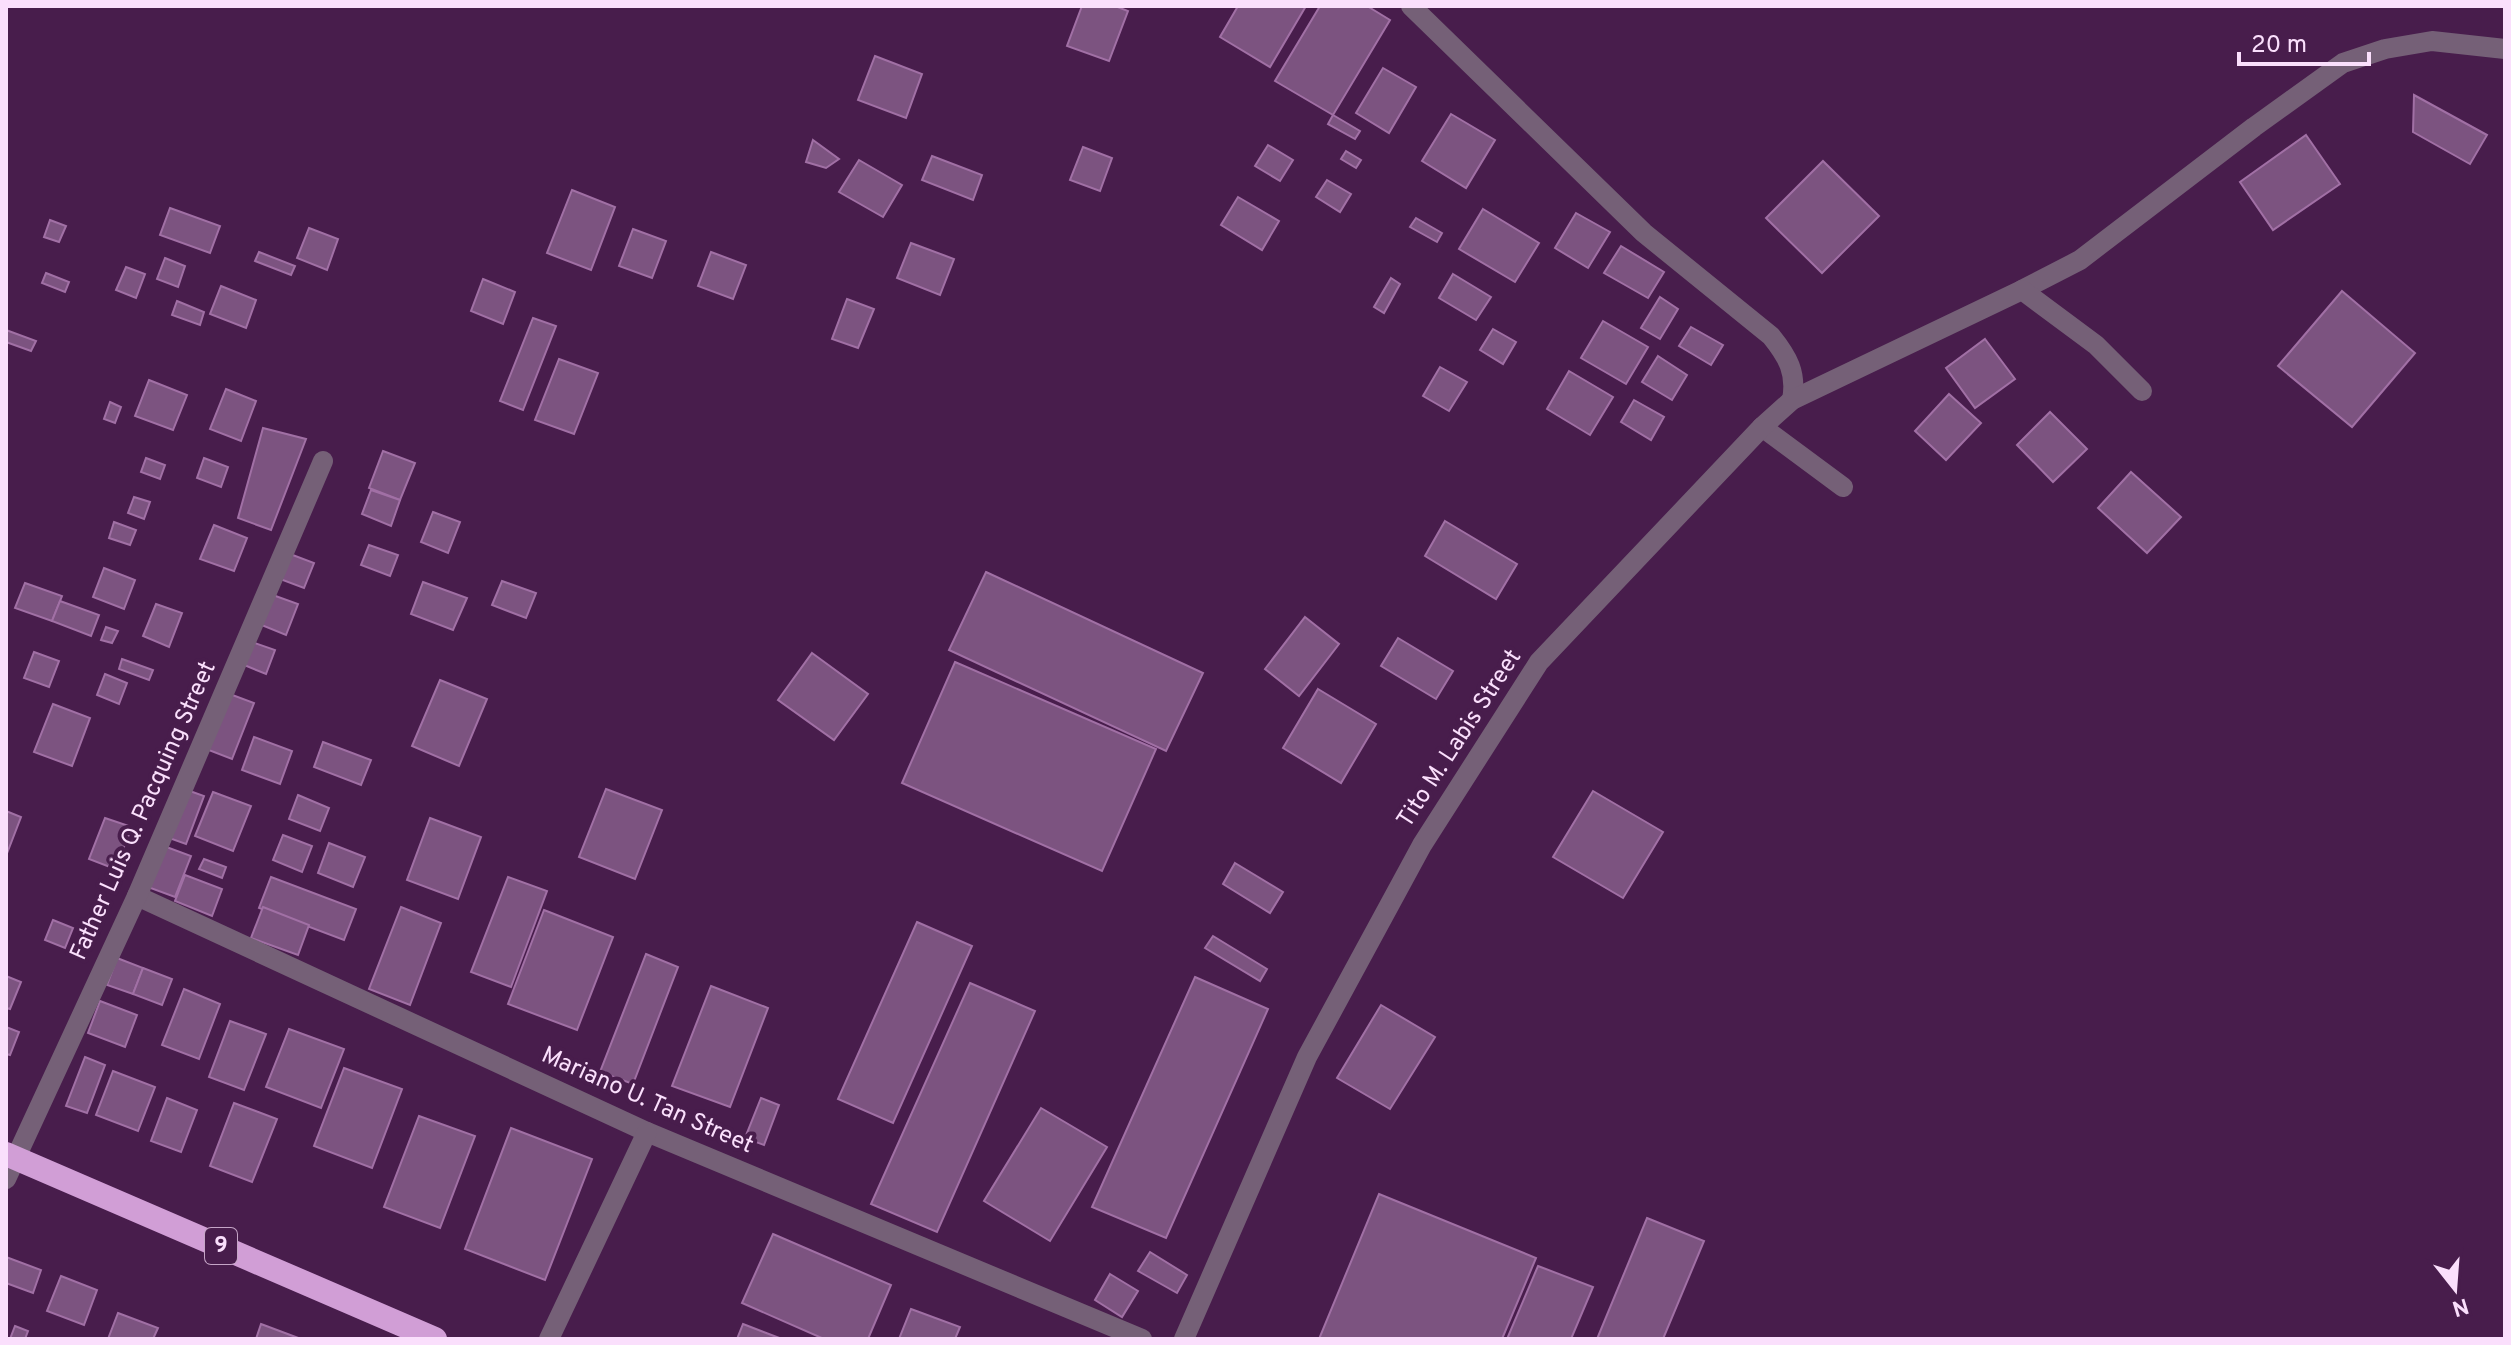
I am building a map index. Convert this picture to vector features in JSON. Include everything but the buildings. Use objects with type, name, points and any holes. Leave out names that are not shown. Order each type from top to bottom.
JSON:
[{"type":"highway","name":"9","points":[[9,1164],[435,1339]]},
{"type":"street","points":[[1411,6],[1644,233],[1771,336],[1787,356],[1791,367],[1795,383],[1792,400]]},
{"type":"street","name":"Tito M. Labis Street","points":[[1184,1339],[1307,1057],[1422,845],[1539,662],[1762,427],[1792,400],[2080,260],[2343,63],[2385,49],[2432,41],[2505,49]]},
{"type":"street","points":[[2022,290],[2096,345],[2142,391]]},
{"type":"street","points":[[1762,427],[1843,487]]},
{"type":"street","name":"Father Luis Q. Pacquing Street","points":[[9,1164],[137,896],[323,461]]},
{"type":"street","name":"Mariano U. Tan Street","points":[[137,896],[647,1132],[1142,1339]]},
{"type":"street","points":[[549,1339],[647,1132]]}]
